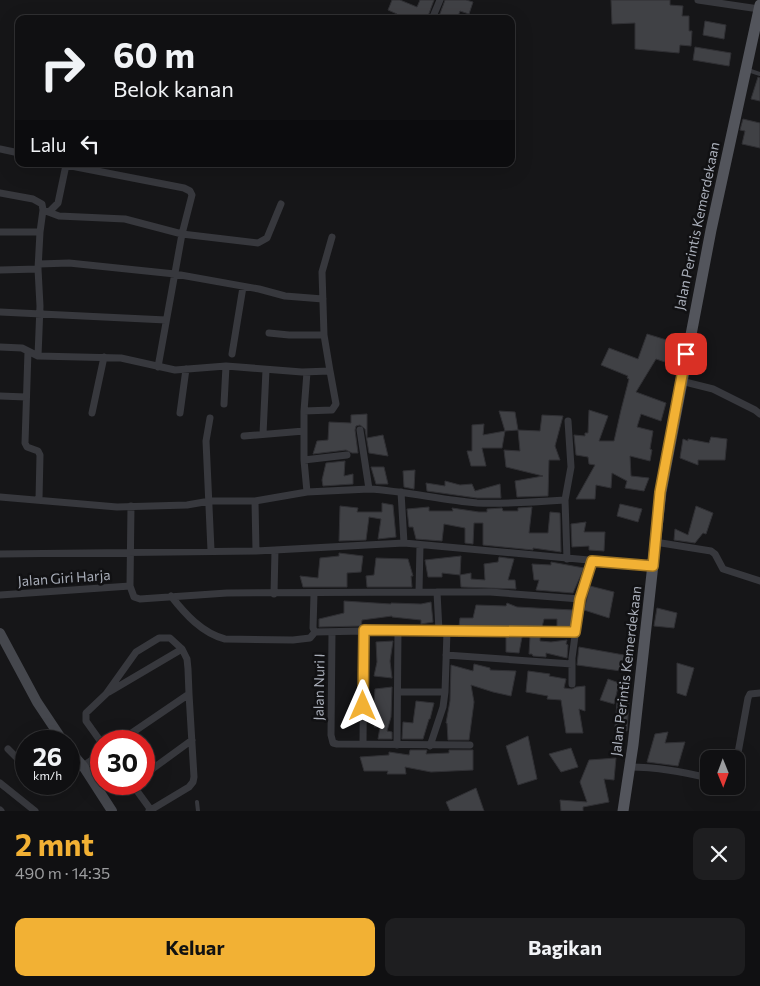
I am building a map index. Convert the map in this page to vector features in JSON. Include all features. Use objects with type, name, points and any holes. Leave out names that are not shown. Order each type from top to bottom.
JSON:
[{"type":"main road","name":"Jalan Perintis Kemerdekaan","points":[[623,811],[656,542],[660,492],[680,381],[759,7]]},
{"type":"main road","points":[[0,633],[37,702],[56,730]]},
{"type":"main road","points":[[80,763],[112,811]]},
{"type":"street","points":[[434,15],[440,0]]},
{"type":"street","points":[[698,0],[759,7]]},
{"type":"street","points":[[0,149],[15,152]]},
{"type":"street","points":[[38,356],[40,232],[46,210],[58,203],[67,167]]},
{"type":"street","points":[[78,167],[184,188],[190,191],[192,195],[182,234],[158,367]]},
{"type":"street","points":[[0,192],[39,201],[46,210],[59,216],[125,219],[182,234],[249,243],[261,242],[267,238],[281,204]]},
{"type":"street","points":[[0,232],[40,232]]},
{"type":"street","points":[[304,411],[332,410],[336,404],[324,335],[322,272],[332,237]]},
{"type":"street","points":[[0,270],[70,263],[175,274],[258,289],[285,296],[323,299]]},
{"type":"street","points":[[232,354],[243,287]]},
{"type":"street","points":[[0,312],[166,320]]},
{"type":"street","points":[[269,333],[324,335]]},
{"type":"street","points":[[0,347],[22,348],[38,356],[121,358],[175,370],[226,366],[307,372],[330,371]]},
{"type":"street","points":[[28,350],[26,444],[27,447],[38,451],[40,455],[39,499]]},
{"type":"street","points":[[92,413],[104,357]]},
{"type":"street","points":[[224,404],[226,366]]},
{"type":"street","points":[[180,413],[186,369]]},
{"type":"street","points":[[263,434],[266,370]]},
{"type":"street","points":[[307,372],[304,411],[304,460],[307,492]]},
{"type":"street","points":[[680,381],[713,389],[760,414]]},
{"type":"street","points":[[0,396],[26,397]]},
{"type":"street","points":[[210,418],[206,441],[211,550]]},
{"type":"street","points":[[566,558],[566,500],[570,467],[568,421]]},
{"type":"street","points":[[360,430],[369,489]]},
{"type":"street","points":[[244,436],[304,431]]},
{"type":"street","points":[[304,460],[347,455]]},
{"type":"street","points":[[0,497],[117,507],[187,505],[210,501],[255,501],[307,492],[369,489],[476,503],[510,504],[566,500]]},
{"type":"street","points":[[401,492],[404,543]]},
{"type":"street","points":[[255,501],[256,551]]},
{"type":"street","points":[[131,506],[130,586],[134,597],[140,599],[227,594],[419,592],[490,592],[580,599]]},
{"type":"street","points":[[656,542],[711,551],[723,568],[760,581]]},
{"type":"street","points":[[0,554],[211,550],[256,551],[404,543],[653,566]]},
{"type":"street","points":[[419,592],[420,545]]},
{"type":"street","points":[[274,594],[275,550]]},
{"type":"street","points":[[572,684],[575,632],[580,599],[592,561]]},
{"type":"street","name":"Jalan Giri Harja","points":[[0,595],[130,586]]},
{"type":"street","points":[[430,746],[443,707],[445,692],[446,655],[437,592]]},
{"type":"street","points":[[171,596],[186,614],[209,633],[218,637],[225,639],[293,640],[310,638],[314,632],[314,594]]},
{"type":"street","points":[[314,632],[364,630],[575,632]]},
{"type":"street","points":[[364,630],[363,744],[430,746],[470,744]]},
{"type":"street","points":[[397,745],[398,631]]},
{"type":"street","name":"Jalan Nuri I","points":[[332,632],[331,740],[333,743],[363,744]]},
{"type":"street","points":[[92,730],[86,721],[86,713],[106,694],[136,652],[160,638],[170,638],[182,649],[188,664],[193,782],[189,787],[150,810],[140,795]]},
{"type":"street","points":[[106,694],[182,649]]},
{"type":"street","points":[[446,655],[572,664]]},
{"type":"street","points":[[398,692],[445,692]]},
{"type":"street","points":[[739,750],[748,698],[750,694],[760,693]]},
{"type":"street","points":[[136,730],[190,694]]},
{"type":"street","points":[[155,767],[192,740]]},
{"type":"street","points":[[8,749],[15,756]]},
{"type":"street","points":[[83,766],[90,761]]},
{"type":"street","points":[[629,768],[648,767],[700,776]]},
{"type":"street","points":[[0,783],[36,811]]},
{"type":"lane","points":[[747,69],[760,74]]},
{"type":"lane","points":[[197,802],[198,811]]},
{"type":"building","points":[[392,0],[400,0],[417,7],[420,0],[434,0],[428,15],[396,15],[388,10]]},
{"type":"building","points":[[445,0],[473,2],[469,14],[460,11],[458,15],[439,15]]},
{"type":"building","points":[[611,0],[670,0],[670,5],[683,6],[682,16],[689,16],[689,31],[692,31],[691,46],[680,45],[679,53],[635,49],[635,23],[612,24]]},
{"type":"building","points":[[705,21],[726,25],[724,39],[703,35]]},
{"type":"building","points":[[695,47],[731,53],[729,66],[693,60]]},
{"type":"building","points":[[758,77],[760,78],[760,101],[751,99]]},
{"type":"building","points":[[743,119],[760,123],[760,148],[742,144],[745,131],[740,130]]},
{"type":"building","points":[[647,334],[670,341],[665,362],[656,359],[636,392],[666,403],[661,421],[641,414],[637,427],[653,431],[650,461],[630,456],[631,476],[649,478],[644,491],[625,488],[627,481],[612,473],[611,488],[596,485],[595,499],[576,499],[595,465],[589,464],[588,457],[576,455],[574,435],[585,436],[585,433],[588,433],[589,410],[608,416],[599,441],[614,441],[629,379],[627,378],[628,376],[601,365],[609,348],[638,359]]},
{"type":"building","points":[[499,411],[515,412],[518,430],[505,431]]},
{"type":"building","points":[[367,414],[367,438],[383,435],[388,456],[369,453],[365,429],[360,425],[356,426],[355,430],[358,453],[346,450],[313,454],[317,441],[328,440],[329,422],[351,423],[351,415]]},
{"type":"building","points":[[542,415],[563,416],[555,446],[560,460],[549,460],[548,496],[517,497],[515,481],[543,476],[506,467],[504,450],[520,451],[518,430],[540,431]]},
{"type":"building","points":[[484,424],[483,435],[505,431],[502,448],[482,448],[486,466],[471,466],[467,451],[472,451],[472,425]]},
{"type":"building","points":[[711,437],[727,439],[725,460],[698,460],[698,465],[680,458],[683,439],[709,443]]},
{"type":"building","points":[[345,461],[344,476],[353,474],[353,484],[323,486],[322,480],[326,463]]},
{"type":"building","points":[[371,467],[384,467],[388,484],[376,484]]},
{"type":"building","points":[[415,470],[414,489],[404,487],[403,471]]},
{"type":"building","points":[[445,481],[460,485],[472,484],[475,491],[500,484],[501,498],[477,498],[427,491],[426,483],[445,486]]},
{"type":"building","points":[[382,503],[393,505],[396,537],[378,539],[381,519],[369,517],[366,540],[339,541],[340,506],[358,508],[357,512],[382,512]]},
{"type":"building","points":[[620,504],[642,509],[638,522],[617,516]]},
{"type":"building","points":[[696,506],[713,513],[706,534],[703,533],[695,543],[674,540],[675,529],[688,535]]},
{"type":"building","points":[[429,507],[429,511],[453,511],[452,508],[487,512],[487,509],[502,508],[503,511],[518,511],[518,508],[532,507],[529,533],[548,533],[550,512],[560,513],[561,552],[483,545],[483,523],[474,523],[473,544],[465,543],[465,528],[444,524],[442,541],[416,539],[413,527],[409,527],[407,509]]},
{"type":"building","points":[[586,522],[584,532],[605,532],[604,551],[589,550],[589,546],[572,547],[571,524]]},
{"type":"building","points":[[339,553],[363,556],[361,572],[347,573],[347,587],[303,587],[300,576],[318,578],[320,558],[339,556]]},
{"type":"building","points":[[461,556],[460,575],[442,573],[442,577],[428,577],[425,560]]},
{"type":"building","points":[[499,557],[514,559],[508,580],[515,580],[516,589],[461,587],[460,575],[471,573],[471,579],[485,580],[484,564],[498,562]]},
{"type":"building","points":[[376,558],[408,559],[413,576],[411,576],[412,587],[367,587],[366,576],[374,575]]},
{"type":"building","points":[[551,562],[584,568],[573,593],[536,590],[539,580],[534,580],[532,564],[551,565]]},
{"type":"building","points":[[590,586],[614,592],[609,618],[584,610]]},
{"type":"building","points":[[344,601],[391,604],[431,602],[433,622],[421,624],[421,620],[392,616],[362,620],[361,626],[319,627],[319,619],[344,613]]},
{"type":"building","points":[[507,603],[517,607],[573,610],[571,627],[557,627],[557,619],[544,619],[542,627],[459,626],[460,618],[473,618],[476,605],[506,606]]},
{"type":"building","points":[[657,608],[677,613],[674,628],[654,626]]},
{"type":"building","points":[[506,637],[522,637],[519,653],[506,652]]},
{"type":"building","points":[[530,637],[540,637],[540,641],[551,642],[567,640],[567,658],[546,653],[546,657],[529,654]]},
{"type":"building","points":[[393,641],[390,661],[392,678],[374,676],[377,662],[376,642]]},
{"type":"building","points":[[579,647],[624,655],[621,671],[577,665]]},
{"type":"building","points":[[677,663],[694,668],[686,696],[677,693]]},
{"type":"building","points":[[474,664],[490,668],[490,670],[516,671],[511,696],[471,685],[474,702],[469,740],[448,740],[446,723],[450,701],[451,665],[473,671]]},
{"type":"building","points":[[528,671],[550,674],[549,676],[566,679],[564,688],[572,689],[585,686],[585,711],[579,709],[583,733],[566,733],[561,700],[547,699],[548,696],[526,692]]},
{"type":"building","points":[[608,679],[619,683],[614,704],[600,700]]},
{"type":"building","points":[[392,687],[391,717],[387,731],[392,732],[392,739],[378,739],[380,727],[374,727],[377,713],[371,712],[371,703],[374,703],[375,689]]},
{"type":"building","points":[[416,701],[434,703],[423,739],[402,739],[403,722],[413,723]]},
{"type":"building","points":[[617,702],[629,702],[627,731],[615,727]]},
{"type":"building","points":[[668,732],[665,743],[685,742],[678,766],[647,762],[655,734]]},
{"type":"building","points":[[528,736],[537,779],[518,785],[506,746]]},
{"type":"building","points":[[571,748],[578,767],[561,772],[549,754]]},
{"type":"building","points":[[410,750],[427,750],[426,754],[449,753],[449,750],[473,750],[473,770],[431,772],[405,767],[406,774],[387,774],[388,771],[364,771],[360,757],[389,755],[389,752],[409,755]]},
{"type":"building","points":[[616,758],[614,780],[604,779],[609,802],[583,807],[583,811],[561,811],[560,800],[587,802],[580,782],[589,760]]},
{"type":"building","points":[[476,788],[484,811],[450,811],[446,802]]},
{"type":"route","points":[[363,706],[364,630],[575,632],[580,599],[592,561],[653,566],[660,492],[686,354]]}]
